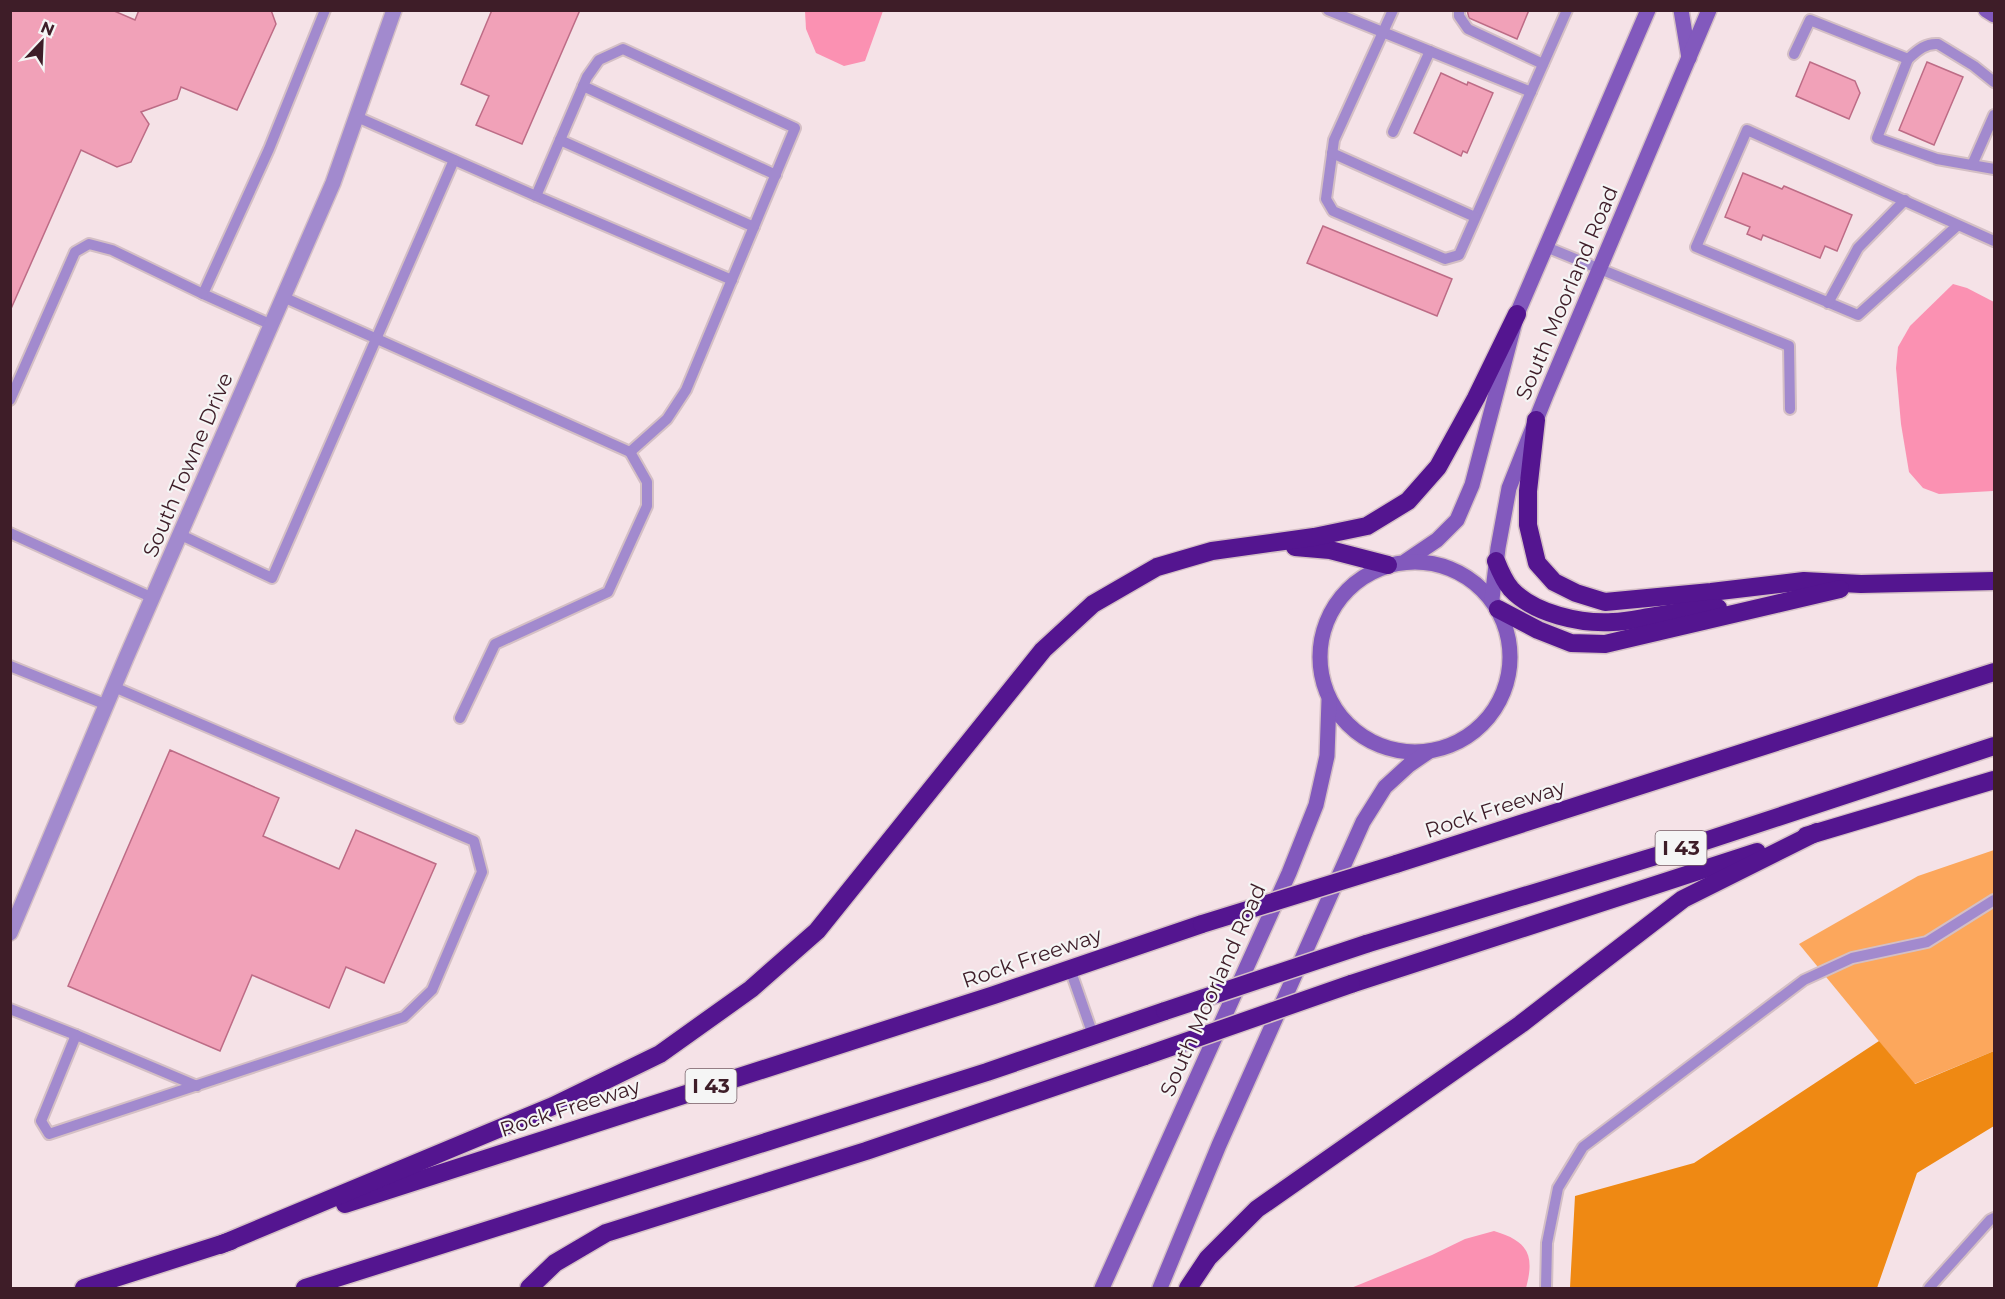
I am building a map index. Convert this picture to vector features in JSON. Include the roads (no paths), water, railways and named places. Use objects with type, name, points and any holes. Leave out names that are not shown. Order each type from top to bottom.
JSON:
[{"type":"highway","points":[[220,1245],[553,1106],[660,1054],[751,989],[817,931],[1043,650],[1093,604],[1157,567],[1212,551],[1314,537],[1367,526],[1408,501],[1438,467],[1476,398],[1517,314]]},
{"type":"highway","points":[[1536,420],[1528,491],[1528,525],[1537,563],[1554,582],[1576,593],[1605,602],[1804,581],[1861,584],[1995,581]]},
{"type":"highway","points":[[1260,543],[1330,550],[1388,565]]},
{"type":"highway","points":[[1496,561],[1512,590],[1536,606],[1562,617],[1586,622],[1615,622],[1691,610],[1776,603]]},
{"type":"highway","points":[[1495,604],[1538,630],[1571,643],[1605,644],[1861,584]]},
{"type":"highway","name":"Rock Freeway","points":[[84,1288],[1070,969],[1202,924],[1995,672]]},
{"type":"highway","name":"I 43","points":[[305,1288],[976,1075],[1366,944],[1702,842],[1995,746]]},
{"type":"highway","points":[[529,1288],[555,1263],[606,1233],[866,1151],[1351,984],[1817,832],[1995,780]]},
{"type":"highway","points":[[1188,1288],[1208,1258],[1257,1209],[1521,1024],[1683,899],[1817,832]]},
{"type":"main road","name":"South Moorland Road","points":[[1406,561],[1437,540],[1458,520],[1472,485],[1517,314],[1648,10]]},
{"type":"main road","points":[[1681,10],[1689,58]]},
{"type":"main road","name":"South Moorland Road","points":[[1495,604],[1496,561],[1509,488],[1708,10]]},
{"type":"main road","points":[[1986,10],[1995,15]]},
{"type":"main road","points":[[1160,1288],[1219,1145],[1363,822],[1384,787],[1428,752],[1458,742],[1484,724],[1502,699],[1510,669],[1509,638],[1495,604],[1468,577],[1458,572],[1439,564],[1406,561],[1388,565],[1362,576],[1342,595],[1327,618],[1319,646],[1320,674],[1329,700],[1347,724],[1371,742],[1399,752],[1428,752]]},
{"type":"main road","name":"South Moorland Road","points":[[1102,1288],[1289,873],[1316,805],[1327,756],[1329,700]]},
{"type":"street","name":"South Towne Drive","points":[[10,933],[333,183],[394,10]]},
{"type":"lane","points":[[203,294],[269,149],[325,10]]},
{"type":"lane","points":[[1328,10],[1531,92]]},
{"type":"lane","points":[[1393,10],[1334,140],[1326,199],[1333,210],[1445,259],[1459,255],[1567,10]]},
{"type":"lane","points":[[1459,10],[1459,16],[1468,29],[1543,64]]},
{"type":"lane","points":[[1794,54],[1810,20],[1908,59]]},
{"type":"lane","points":[[1995,82],[1967,61],[1938,44],[1923,46],[1908,59],[1877,138],[1937,159],[1995,169]]},
{"type":"lane","points":[[536,196],[583,86],[599,60],[623,49],[795,128],[686,390],[667,419],[630,452]]},
{"type":"lane","points":[[1393,132],[1430,51]]},
{"type":"lane","points":[[583,86],[776,175]]},
{"type":"lane","points":[[1972,165],[1995,115]]},
{"type":"lane","points":[[357,117],[732,280]]},
{"type":"lane","points":[[1958,225],[1858,315],[1696,247],[1747,130],[1995,241]]},
{"type":"lane","points":[[560,140],[754,227]]},
{"type":"lane","points":[[1332,153],[1475,217]]},
{"type":"lane","points":[[181,535],[272,578],[454,160]]},
{"type":"lane","points":[[1828,303],[1858,248],[1905,200]]},
{"type":"lane","points":[[10,400],[75,252],[89,244],[112,250],[272,325]]},
{"type":"lane","points":[[1545,247],[1789,346],[1790,409]]},
{"type":"lane","points":[[284,297],[630,452],[647,482],[646,506],[608,592],[495,644],[460,718]]},
{"type":"lane","points":[[10,533],[153,598]]},
{"type":"lane","points":[[10,666],[107,705]]},
{"type":"lane","points":[[76,1035],[41,1121],[49,1134],[404,1017],[432,990],[482,872],[474,841],[114,687]]},
{"type":"lane","points":[[1546,1288],[1546,1243],[1557,1188],[1583,1147],[1804,980],[1852,958],[1927,942],[1995,900]]},
{"type":"lane","points":[[1070,969],[1093,1035]]},
{"type":"lane","points":[[10,1009],[197,1086]]},
{"type":"lane","points":[[1929,1288],[1990,1220],[1995,1218]]}]
